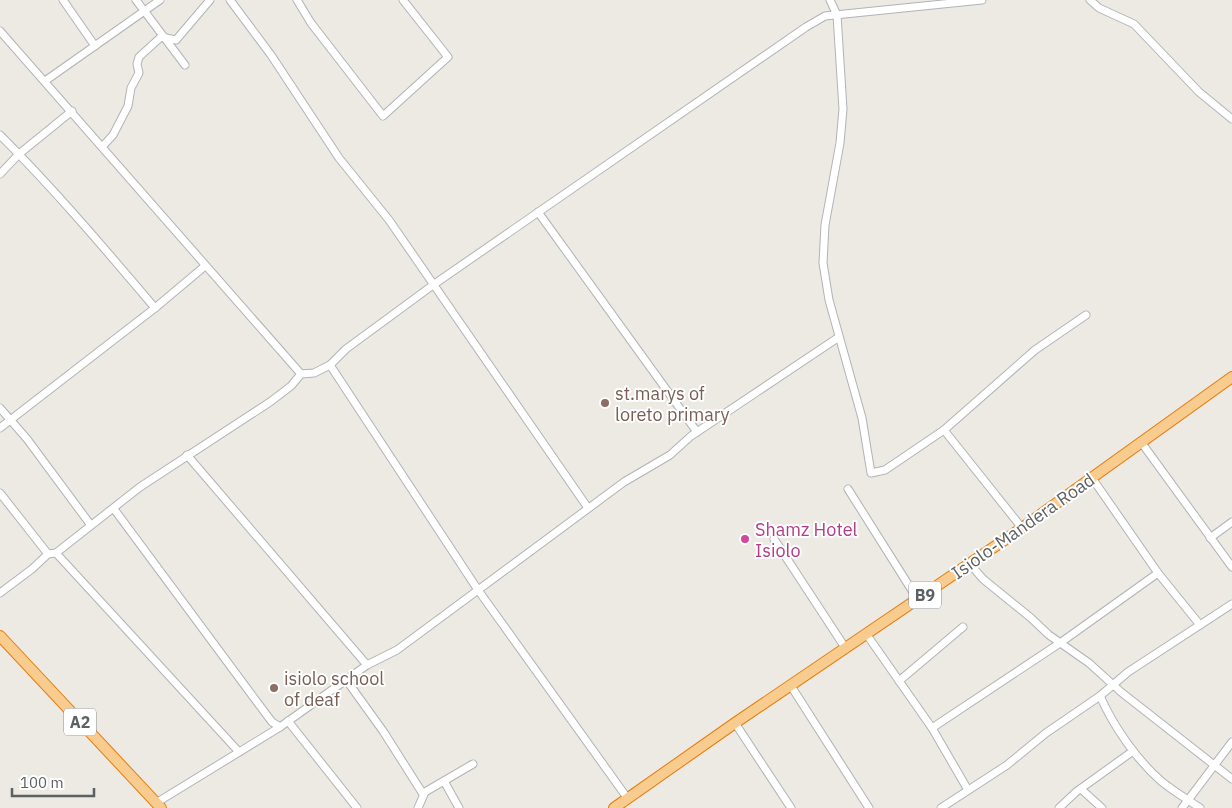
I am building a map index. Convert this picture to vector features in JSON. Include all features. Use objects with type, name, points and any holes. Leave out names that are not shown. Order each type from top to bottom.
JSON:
[{"type":"highway","name":"Isiolo-Mandera Road","points":[[614,808],[735,723],[1022,528],[1232,377]]},
{"type":"highway","name":"A2","points":[[0,636],[158,805]]},
{"type":"street","points":[[63,0],[95,46]]},
{"type":"street","points":[[136,0],[185,65]]},
{"type":"street","points":[[45,81],[160,0]]},
{"type":"street","points":[[164,36],[176,40],[210,0]]},
{"type":"street","points":[[230,0],[271,55],[339,158],[388,220],[588,508]]},
{"type":"street","points":[[297,0],[311,23],[383,116],[448,57],[403,0]]},
{"type":"street","points":[[830,0],[837,14],[842,68],[842,125],[827,212],[823,263],[825,283],[862,418],[871,473],[885,470],[944,430],[1035,350],[1086,315]]},
{"type":"street","points":[[0,593],[90,524],[114,509],[140,487],[270,402],[291,386],[301,374],[314,372],[330,365],[346,350],[433,285],[806,27],[825,16],[837,14],[982,0]]},
{"type":"street","points":[[1090,0],[1099,8],[1134,24],[1199,92],[1232,119]]},
{"type":"street","points":[[0,31],[204,266],[301,374]]},
{"type":"street","points":[[102,147],[113,135],[128,106],[131,88],[139,73],[138,57],[164,36]]},
{"type":"street","points":[[0,174],[19,154],[72,112]]},
{"type":"street","points":[[0,135],[49,189],[82,221],[155,308]]},
{"type":"street","points":[[538,212],[696,432]]},
{"type":"street","points":[[0,428],[155,308],[204,266]]},
{"type":"street","points":[[158,805],[280,727],[367,665],[398,650],[638,472],[670,455],[696,432],[839,337]]},
{"type":"street","points":[[330,365],[478,590],[628,799]]},
{"type":"street","points":[[0,408],[27,439],[90,524]]},
{"type":"street","points":[[944,430],[1022,528]]},
{"type":"street","points":[[1141,442],[1232,567]]},
{"type":"street","points":[[187,455],[367,665]]},
{"type":"street","points":[[1092,478],[1158,572],[1200,625]]},
{"type":"street","points":[[848,489],[918,600]]},
{"type":"street","points":[[0,494],[52,553],[239,752]]},
{"type":"street","points":[[114,509],[272,722],[280,727]]},
{"type":"street","points":[[1210,538],[1232,522]]},
{"type":"street","points":[[774,539],[846,649]]},
{"type":"street","points":[[970,564],[983,579],[1060,643],[1232,779]]},
{"type":"street","points":[[932,728],[1060,643],[1158,572]]},
{"type":"street","points":[[943,808],[1007,765],[1046,733],[1100,696],[1128,672],[1232,604]]},
{"type":"street","points":[[899,681],[963,627]]},
{"type":"street","points":[[867,635],[932,728],[968,790]]},
{"type":"street","points":[[347,681],[384,731],[424,794]]},
{"type":"street","points":[[791,686],[869,808]]},
{"type":"street","points":[[1100,696],[1133,750],[1160,780],[1200,808]]},
{"type":"street","points":[[288,721],[357,808]]},
{"type":"street","points":[[735,723],[790,808]]},
{"type":"street","points":[[1182,808],[1232,742]]},
{"type":"street","points":[[1059,808],[1080,789],[1133,750]]},
{"type":"street","points":[[418,808],[424,794],[474,764]]},
{"type":"street","points":[[444,781],[459,808]]},
{"type":"street","points":[[1080,789],[1102,808]]},
{"type":"place","name":"st.marys of loreto primary","points":[[605,403]]},
{"type":"place","name":"Shamz Hotel Isiolo","points":[[745,539]]},
{"type":"place","name":"isiolo school of deaf","points":[[274,688]]}]
